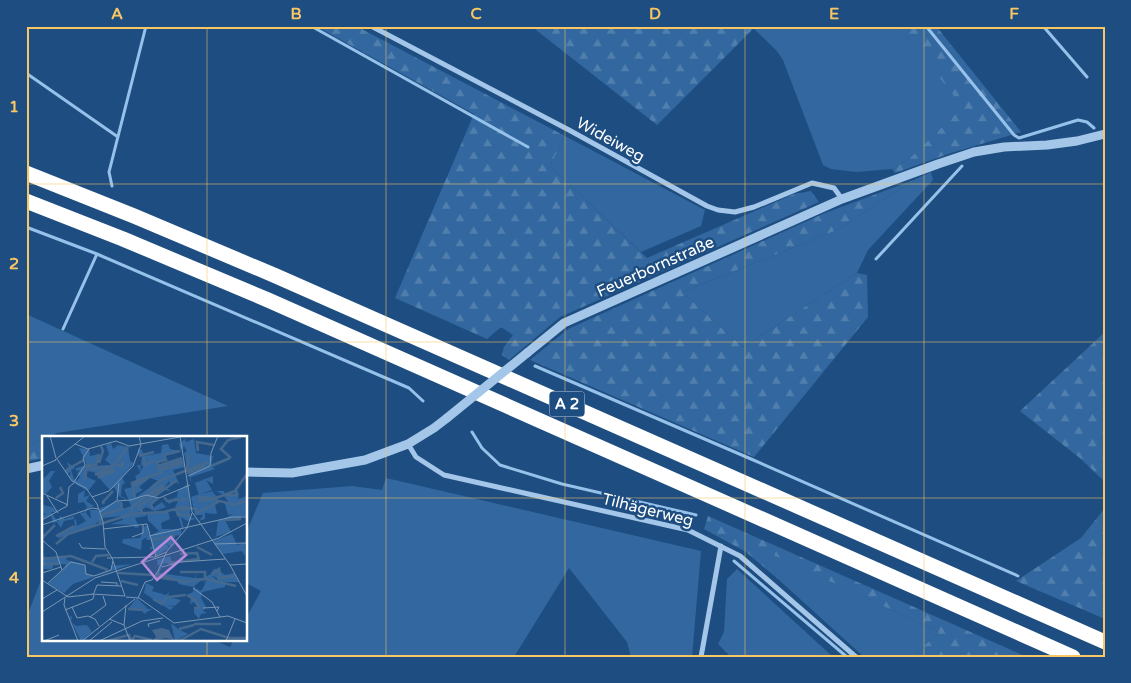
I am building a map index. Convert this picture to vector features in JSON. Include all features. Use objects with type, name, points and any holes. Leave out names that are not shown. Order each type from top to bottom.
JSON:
[{"type":"highway","name":"A 2","points":[[26,173],[285,280],[1105,642]]},
{"type":"highway","name":"A 2","points":[[26,201],[123,239],[268,300],[1073,657]]},
{"type":"street","name":"Wideiweg","points":[[372,26],[570,130],[707,206],[718,210],[735,212],[754,207],[812,183],[834,188],[842,199]]},
{"type":"street","name":"Feuerbornstraße","points":[[248,472],[292,473],[330,467],[365,460],[408,444],[447,418],[564,324],[842,199],[974,152],[1004,147],[1047,145],[1077,141],[1105,134]]},
{"type":"street","name":"Tilhägerweg","points":[[408,444],[416,457],[444,475],[688,530],[722,546],[740,556],[856,657]]},
{"type":"street","points":[[26,469],[42,466]]},
{"type":"street","points":[[701,657],[722,546]]},
{"type":"green space","points":[[316,26],[356,26],[565,136],[550,166],[647,258],[794,194],[811,191],[819,202],[560,317],[509,360],[502,355],[504,347],[513,335],[501,327],[487,339],[395,298],[474,114]]},
{"type":"green space","points":[[531,26],[751,26],[753,29],[657,125]]},
{"type":"green space","points":[[751,26],[898,26],[964,107],[910,158],[892,169],[856,172],[831,169],[823,165],[783,60],[776,50]]},
{"type":"green space","points":[[898,26],[936,26],[1021,132],[951,153],[895,173],[892,169],[910,158],[963,107]]},
{"type":"green space","points":[[565,136],[705,210],[701,226],[641,252],[550,166]]},
{"type":"green space","points":[[931,172],[933,180],[868,250],[857,273],[743,347],[682,292],[837,230],[914,180]]},
{"type":"green space","points":[[914,180],[837,230],[682,292],[743,347],[857,273],[867,275],[868,317],[754,457],[530,360],[568,329],[825,213]]},
{"type":"green space","points":[[26,314],[228,406],[42,436],[42,440],[26,447]]},
{"type":"green space","points":[[1105,332],[1105,482],[1081,459],[1020,411]]},
{"type":"green space","points":[[42,440],[42,458],[26,462],[26,447]]},
{"type":"green space","points":[[386,478],[701,551],[692,657],[631,657],[627,642],[569,568],[514,657],[26,657],[26,619],[42,577],[42,640],[213,640],[230,647],[234,640],[248,640],[248,614],[261,591],[248,584],[248,528],[263,493],[352,486],[382,490]]},
{"type":"green space","points":[[1105,508],[1105,619],[1016,581],[1081,538]]},
{"type":"green space","points":[[708,516],[1027,657],[912,657],[939,632],[765,551],[778,579],[746,552],[704,529]]},
{"type":"green space","points":[[764,550],[939,632],[912,657],[864,657],[778,579]]},
{"type":"green space","points":[[737,569],[833,657],[731,657],[718,644],[724,632],[727,579]]},
{"type":"waterway","points":[[112,186],[109,172],[146,26]]},
{"type":"waterway","points":[[311,26],[528,147]]},
{"type":"waterway","points":[[926,26],[1014,135],[1019,138],[1078,120],[1087,122],[1094,128]]},
{"type":"waterway","points":[[1043,26],[1087,77]]},
{"type":"waterway","points":[[26,73],[118,137]]},
{"type":"waterway","points":[[876,259],[962,166]]},
{"type":"waterway","points":[[26,227],[97,254],[409,388],[423,401]]},
{"type":"waterway","points":[[63,329],[97,254]]},
{"type":"waterway","points":[[535,366],[1018,576]]},
{"type":"waterway","points":[[472,432],[482,448],[500,465],[562,484],[696,515]]},
{"type":"waterway","points":[[734,561],[847,657]]}]
